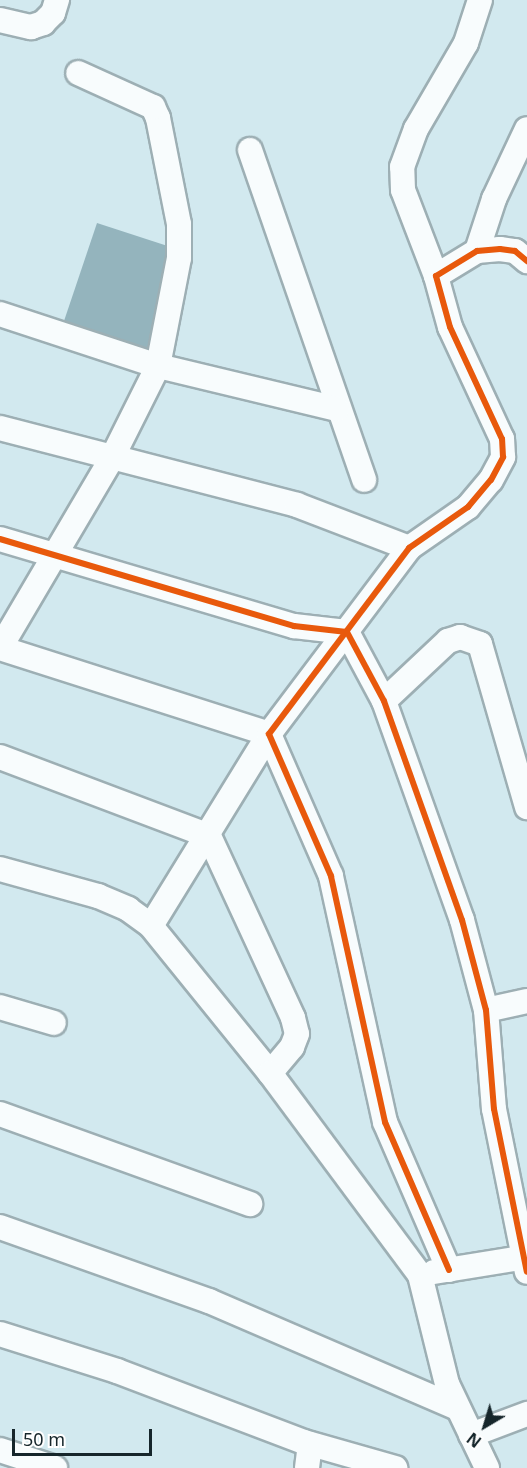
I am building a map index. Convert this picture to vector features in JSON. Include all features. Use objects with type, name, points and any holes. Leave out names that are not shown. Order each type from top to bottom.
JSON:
[{"type":"street","points":[[0,20],[31,27],[43,23],[53,13],[57,0]]},
{"type":"street","points":[[151,926],[209,836],[269,734],[408,548],[468,507],[491,480],[503,457],[502,440],[450,327],[436,276],[404,190],[402,167],[416,129],[466,43],[480,0]]},
{"type":"street","points":[[78,73],[144,100],[158,118],[178,224],[178,258],[158,366],[112,458],[52,556],[0,648],[269,734],[331,876],[385,1122],[449,1270]]},
{"type":"street","points":[[436,276],[477,251],[494,199],[527,129]]},
{"type":"street","points":[[250,150],[337,409],[364,480]]},
{"type":"street","points":[[477,251],[523,261]]},
{"type":"street","points":[[0,314],[158,366],[337,409]]},
{"type":"street","points":[[0,428],[297,505],[408,548]]},
{"type":"street","points":[[0,539],[294,626],[347,632]]},
{"type":"street","points":[[347,632],[384,700],[462,920],[486,1010],[494,1108],[526,1262],[420,1275]]},
{"type":"street","points":[[384,700],[448,641],[460,638],[480,644],[527,807]]},
{"type":"street","points":[[0,757],[209,836],[293,1018],[297,1034],[292,1047],[270,1072]]},
{"type":"street","points":[[0,869],[98,896],[128,909],[151,926],[270,1072],[420,1275],[447,1384],[487,1468]]},
{"type":"street","points":[[486,1010],[527,1001]]},
{"type":"street","points":[[0,1007],[54,1023]]},
{"type":"street","points":[[0,1113],[250,1204]]},
{"type":"street","points":[[0,1227],[209,1301],[458,1408]]},
{"type":"street","points":[[0,1334],[117,1371],[310,1444],[395,1468]]},
{"type":"street","points":[[471,1435],[527,1414]]},
{"type":"street","points":[[307,1468],[310,1444]]},
{"type":"street","points":[[0,1450],[55,1468]]},
{"type":"water","points":[[97,223],[183,251],[157,350],[124,347],[63,324]]},
{"type":"cycle path","points":[[449,1270],[385,1122],[331,876],[269,734],[409,548],[468,507],[491,480],[503,457],[502,439],[450,327],[436,276],[477,251],[500,249],[515,251],[527,261]]},
{"type":"cycle path","points":[[0,539],[294,626],[347,632],[384,701],[462,920],[486,1010],[494,1109],[527,1272]]}]
